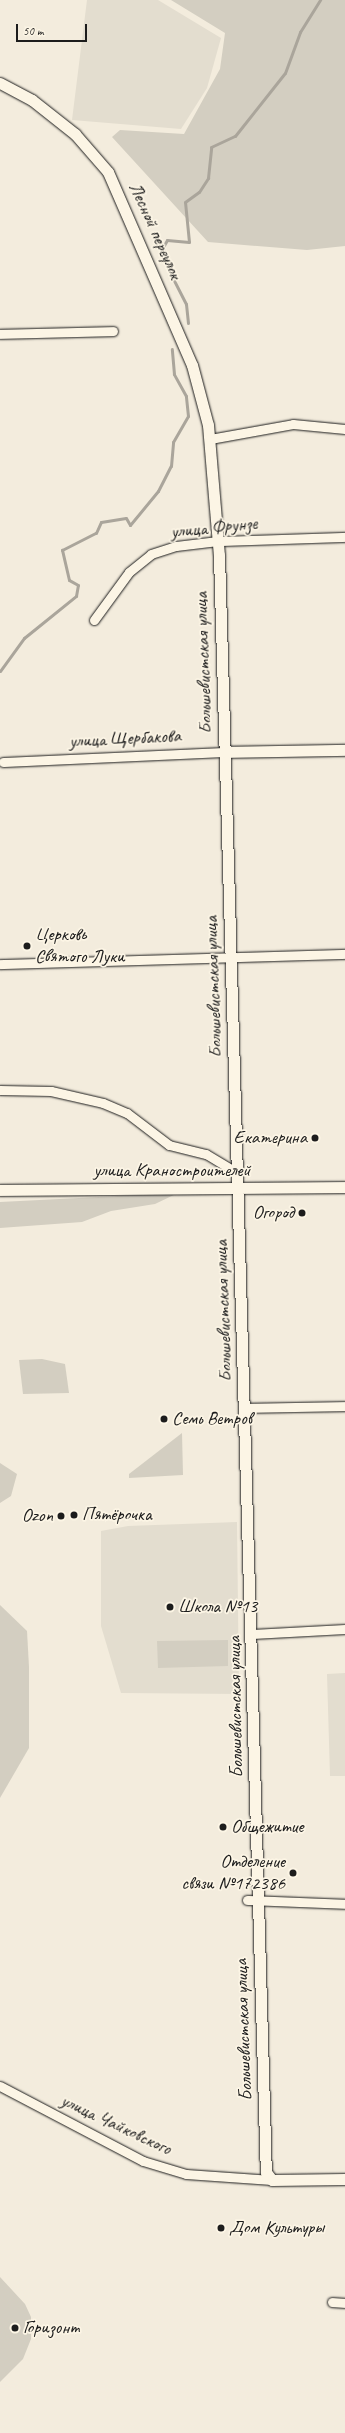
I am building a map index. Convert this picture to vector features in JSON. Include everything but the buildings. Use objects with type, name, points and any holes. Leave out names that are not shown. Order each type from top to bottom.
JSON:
[{"type":"street","name":"Лесной переулок","points":[[0,84],[32,100],[75,134],[108,172],[192,365],[202,395],[210,439]]},
{"type":"street","points":[[0,334],[112,331]]},
{"type":"street","points":[[210,439],[293,424],[345,430]]},
{"type":"street","name":"Большевистская улица","points":[[210,439],[218,541],[252,1634],[253,1900],[266,2172],[272,2180]]},
{"type":"street","name":"улица Фрунзе","points":[[94,620],[129,572],[151,554],[176,546],[218,541],[345,537]]},
{"type":"street","name":"улица Щербакова","points":[[3,762],[225,752],[345,750]]},
{"type":"street","points":[[0,964],[231,955],[345,954]]},
{"type":"street","points":[[0,1090],[51,1091],[103,1103],[127,1113],[169,1145],[206,1154],[238,1173]]},
{"type":"street","name":"улица Краностроителей","points":[[0,1190],[345,1187]]},
{"type":"street","points":[[245,1408],[345,1406]]},
{"type":"street","points":[[252,1634],[345,1629]]},
{"type":"street","points":[[253,1900],[345,1904]]},
{"type":"street","name":"улица Чайковского","points":[[0,2086],[143,2161],[186,2174],[272,2180]]},
{"type":"street","points":[[272,2180],[345,2179]]},
{"type":"street","points":[[332,2302],[345,2303]]},
{"type":"shaded area","points":[[87,0],[158,0],[221,38],[207,88],[181,129],[72,120]]},
{"type":"shaded area","points":[[171,0],[345,0],[345,246],[307,250],[208,242],[112,137],[120,130],[184,134],[220,69],[225,33]]},
{"type":"shaded area","points":[[178,1193],[155,1204],[111,1211],[82,1222],[0,1228],[0,1202]]},
{"type":"shaded area","points":[[42,1359],[65,1364],[69,1393],[23,1394],[19,1360]]},
{"type":"shaded area","points":[[182,1433],[183,1475],[129,1478],[129,1474]]},
{"type":"shaded area","points":[[0,1463],[17,1474],[11,1496],[0,1503]]},
{"type":"shaded area","name":"Школа №13","points":[[237,1522],[239,1694],[121,1693],[101,1626],[101,1531],[128,1526]]},
{"type":"shaded area","points":[[0,1605],[27,1631],[29,1667],[29,1748],[0,1798]]},
{"type":"shaded area","points":[[228,1640],[228,1666],[158,1668],[157,1641]]},
{"type":"shaded area","points":[[345,1673],[345,1776],[330,1776],[327,1674]]},
{"type":"shaded area","name":"Горизонт","points":[[0,2277],[25,2304],[31,2317],[31,2339],[23,2359],[0,2382]]},
{"type":"waterway","points":[[188,323],[186,304],[170,273],[163,247],[167,240],[189,242],[185,202],[199,192],[208,178],[211,147],[235,136],[285,73],[300,32],[320,0]]},
{"type":"waterway","points":[[0,671],[24,638],[76,596],[78,585],[69,580],[62,550],[96,533],[101,522],[126,518],[130,525],[158,491],[171,466],[173,442],[188,416],[186,396],[174,374],[172,349]]},
{"type":"place","name":"Церковь Святого Луки","points":[[27,946]]},
{"type":"place","name":"Екатерина","points":[[315,1138]]},
{"type":"place","name":"Огород","points":[[302,1213]]},
{"type":"place","name":"Семь Ветров","points":[[164,1419]]},
{"type":"place","name":"Пятёрочка","points":[[74,1515]]},
{"type":"place","name":"Ozon","points":[[61,1516]]},
{"type":"place","name":"Школа №13","points":[[170,1607]]},
{"type":"place","name":"Общежитие","points":[[223,1827]]},
{"type":"place","name":"Отделение связи №172386","points":[[293,1873]]},
{"type":"place","name":"Дом Культуры","points":[[221,2228]]},
{"type":"place","name":"Горизонт","points":[[15,2328]]}]
